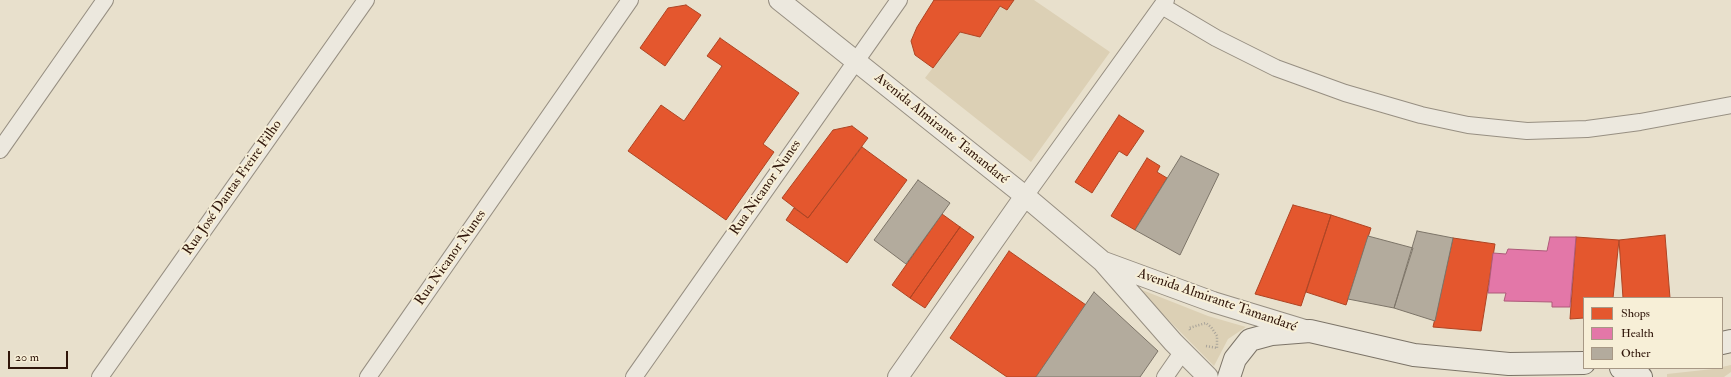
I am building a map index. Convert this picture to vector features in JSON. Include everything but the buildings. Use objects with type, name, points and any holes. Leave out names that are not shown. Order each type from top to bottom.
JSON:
[{"type":"main road","points":[[1229,377],[1235,359],[1250,340],[1272,334],[1310,332],[1414,355],[1509,364],[1583,363]]},
{"type":"main road","points":[[1623,369],[1641,377]]},
{"type":"street","points":[[0,150],[105,0]]},
{"type":"street","name":"Rua José Dantas Freire Filho","points":[[100,377],[366,0]]},
{"type":"street","name":"Rua Nicanor Nunes","points":[[368,377],[630,0]]},
{"type":"street","name":"Avenida Almirante Tamandaré","points":[[779,0],[1025,196],[1102,261],[1208,377]]},
{"type":"street","name":"Rua Nicanor Nunes","points":[[634,377],[899,0]]},
{"type":"street","points":[[898,377],[1025,196],[1164,3],[1216,38],[1276,68],[1345,93],[1421,115],[1468,125],[1527,131],[1587,129],[1640,122],[1731,105]]},
{"type":"street","name":"Avenida Almirante Tamandaré","points":[[1102,261],[1213,302],[1310,332]]},
{"type":"street","points":[[1164,377],[1183,351]]},
{"type":"path","points":[[1192,333],[1189,328],[1206,322],[1211,327],[1217,336],[1216,348],[1202,345]]},
{"type":"shaded area","points":[[1014,0],[1034,0],[1110,52],[1031,162],[925,78],[960,32],[980,37],[1000,6],[1007,10]]},
{"type":"shaded area","points":[[1137,288],[1208,316],[1246,327],[1228,339],[1214,366]]},
{"type":"shaded area","points":[[1731,365],[1731,372],[1724,377],[1667,377],[1667,374],[1723,369],[1723,367]]}]
